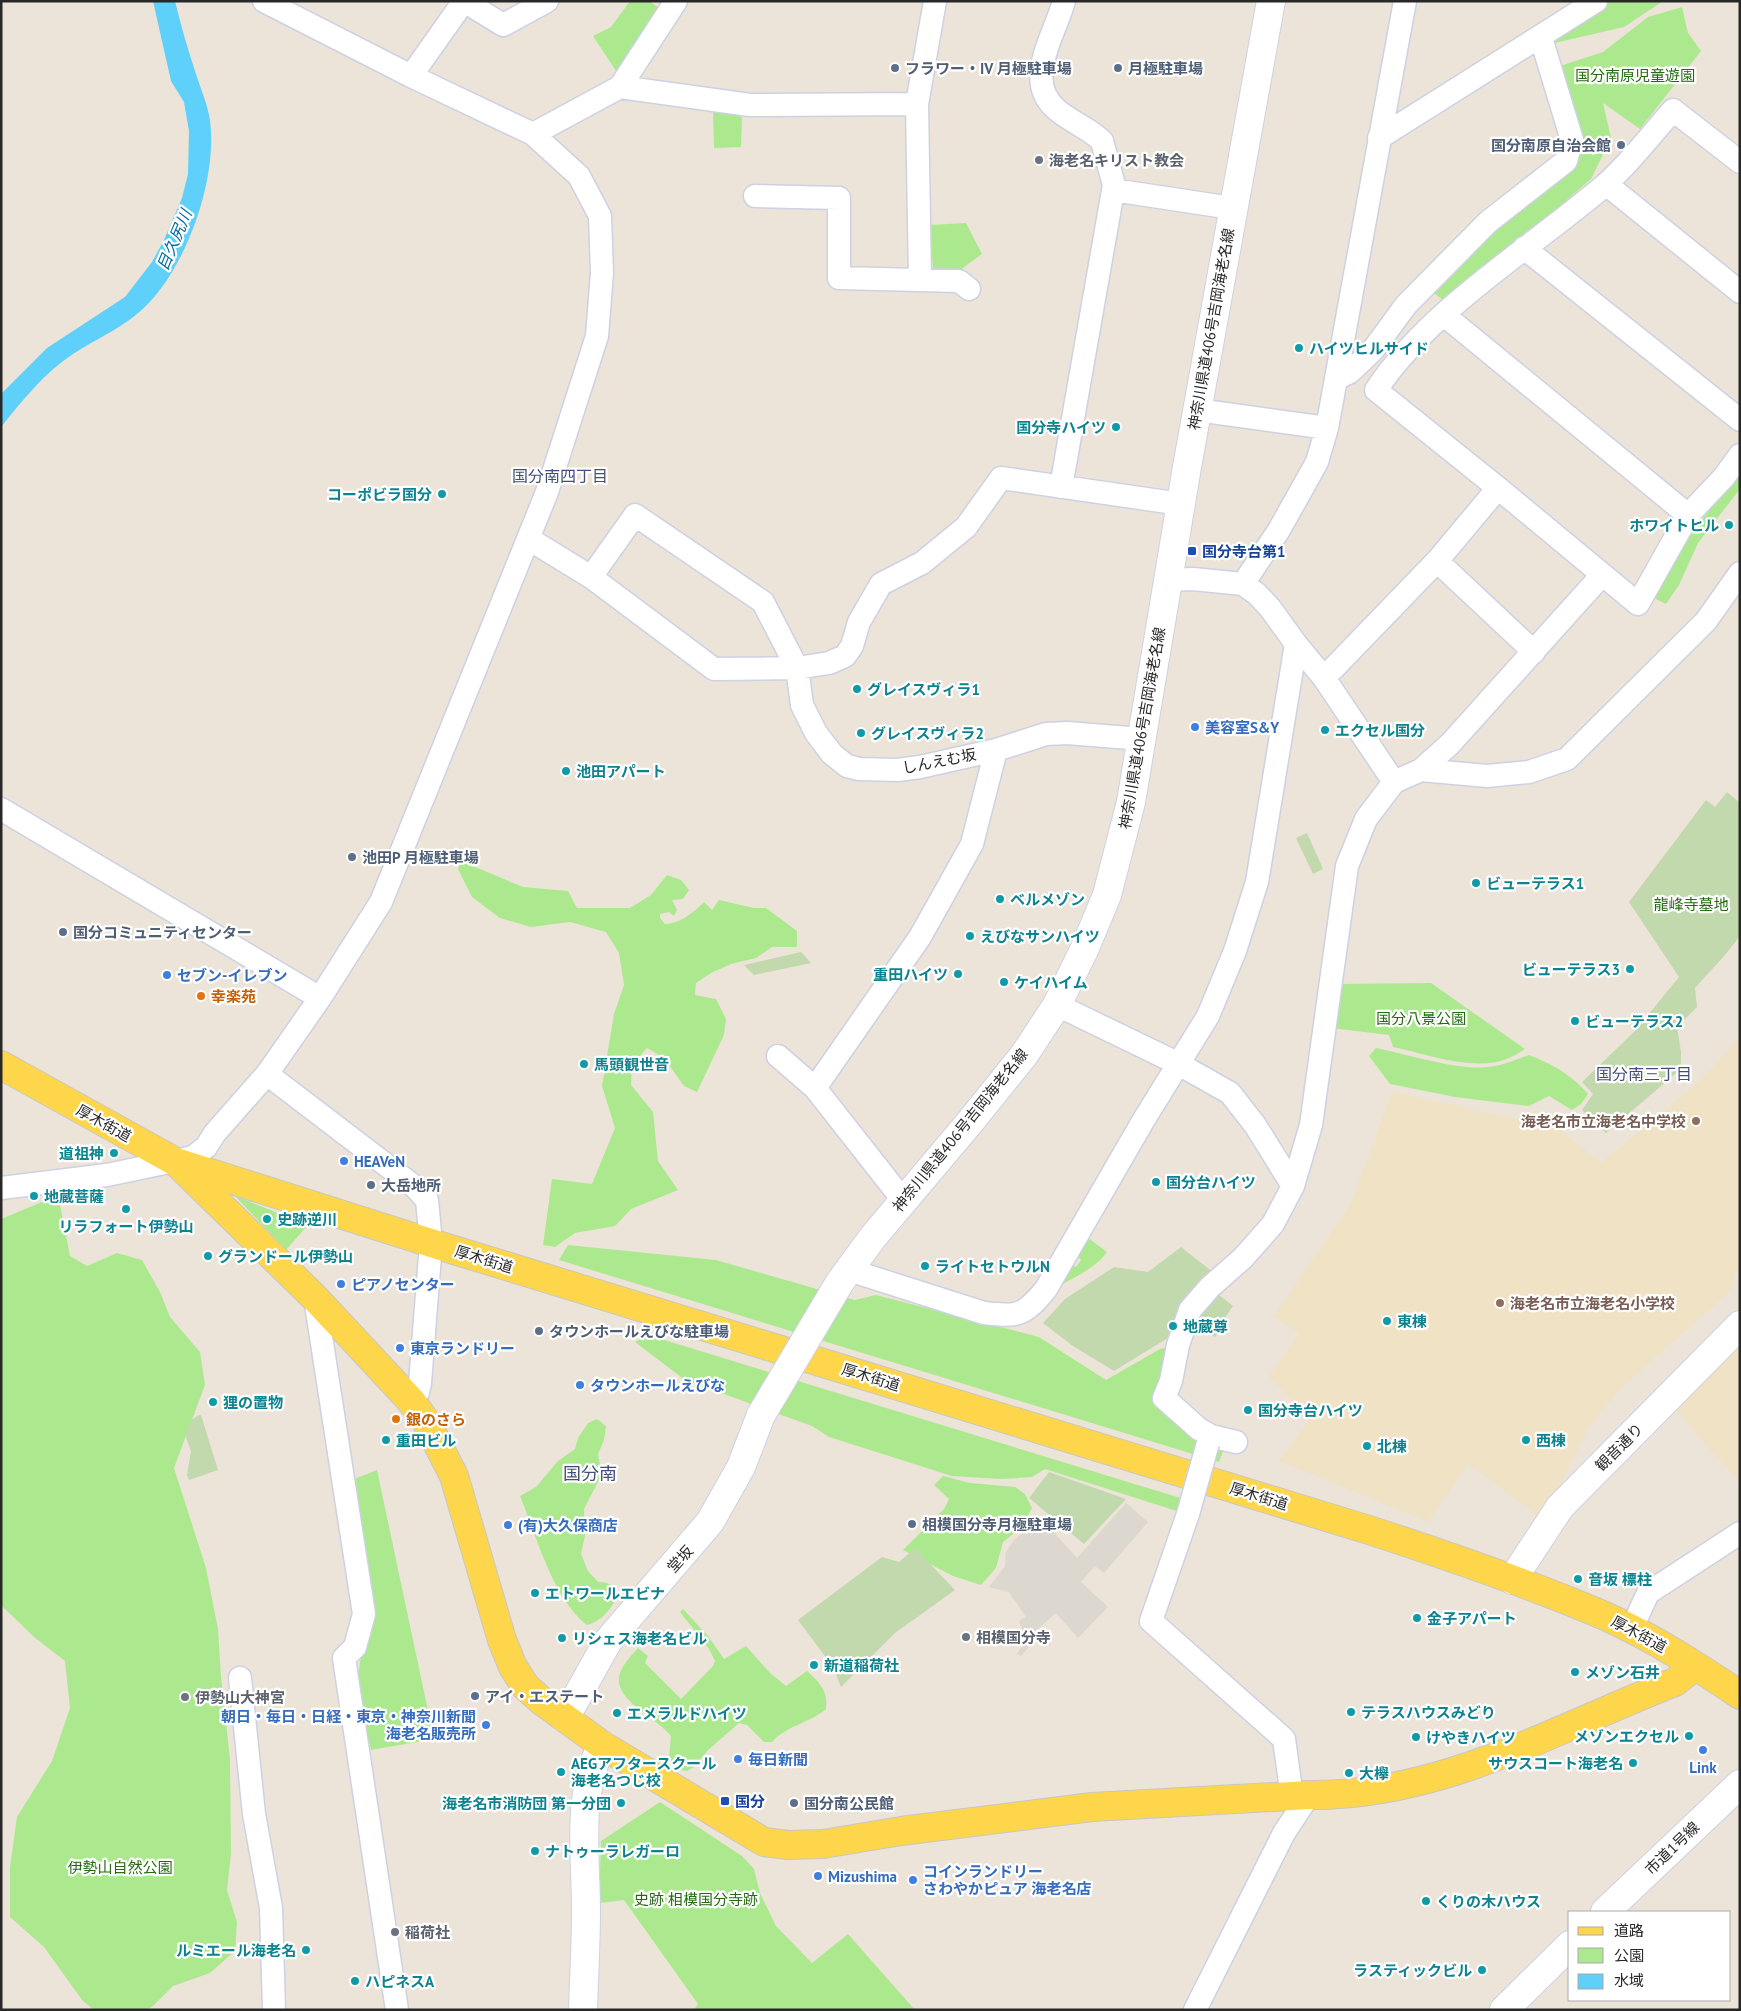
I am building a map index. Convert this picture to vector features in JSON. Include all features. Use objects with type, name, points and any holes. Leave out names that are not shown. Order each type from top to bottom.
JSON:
[{"type":"main road","name":"神奈川県道406号吉岡海老名線","points":[[761,1415],[844,1276],[903,1200],[1024,1055],[1057,1005],[1084,950],[1107,894],[1131,802],[1232,208],[1271,1]]},
{"type":"main road","name":"厚木街道","points":[[1,1065],[195,1165],[431,1243],[1369,1530],[1512,1580],[1606,1617],[1632,1630],[1695,1666],[1740,1695]]},
{"type":"main road","points":[[195,1165],[412,1402],[427,1423],[454,1476],[502,1640],[513,1667],[526,1687],[543,1702],[602,1745],[764,1842],[788,1845],[823,1844],[910,1830],[1092,1807],[1339,1795],[1396,1788],[1459,1771],[1676,1682],[1695,1666]]},
{"type":"main road","name":"観音通り","points":[[1512,1580],[1560,1507],[1740,1325]]},
{"type":"main road","name":"堂坂","points":[[565,1718],[608,1641],[710,1522],[741,1467],[761,1415]]},
{"type":"main road","points":[[583,2010],[586,1928],[586,1798],[593,1762],[602,1745]]},
{"type":"main road","name":"市道1号線","points":[[1606,1911],[1740,1784]]},
{"type":"main road","points":[[1504,2010],[1568,1947]]},
{"type":"street","points":[[1,1188],[195,1165],[215,1132],[267,1074],[320,998],[382,902],[547,492],[597,336],[602,273],[600,216],[579,176],[533,134],[411,76],[264,1]]},
{"type":"street","points":[[411,76],[464,2],[503,25],[548,1]]},
{"type":"street","points":[[533,134],[620,87],[676,1]]},
{"type":"street","points":[[920,280],[917,104],[935,1]]},
{"type":"street","points":[[1061,487],[1113,190],[1106,149],[1102,141],[1056,110],[1049,102],[1043,87],[1041,78],[1043,59],[1064,1]]},
{"type":"street","points":[[1243,584],[1279,530],[1317,462],[1328,428],[1405,1]]},
{"type":"street","points":[[1379,138],[1541,38],[1596,1]]},
{"type":"street","points":[[1338,378],[1350,372],[1373,350],[1406,305],[1488,222],[1566,161],[1572,140],[1541,38]]},
{"type":"street","points":[[620,87],[750,105],[917,104]]},
{"type":"street","points":[[1740,162],[1673,110],[1606,184],[1524,248],[1444,315],[1390,370],[1376,390],[1638,604],[1688,515],[1724,477],[1740,455]]},
{"type":"street","points":[[1606,184],[1740,292]]},
{"type":"street","points":[[1113,190],[1232,208]]},
{"type":"street","points":[[755,196],[839,198],[839,278],[958,281],[968,289]]},
{"type":"street","points":[[1524,248],[1740,420]]},
{"type":"street","points":[[1444,315],[1688,515]]},
{"type":"street","points":[[1197,410],[1328,428]]},
{"type":"street","points":[[529,539],[592,577],[714,669],[797,668],[829,663],[845,656],[852,646],[859,622],[881,584],[922,563],[966,527],[1000,478],[1181,504]]},
{"type":"street","points":[[1324,678],[1437,561],[1498,488]]},
{"type":"street","name":"しんえむ坂","points":[[592,577],[635,515],[763,602],[797,668],[802,705],[816,733],[832,754],[847,766],[858,769],[898,770],[996,750],[1046,734],[1067,733],[1142,738]]},
{"type":"street","points":[[1437,561],[1534,652]]},
{"type":"street","points":[[1421,770],[1487,776],[1529,772],[1567,759],[1706,621],[1740,573]]},
{"type":"street","points":[[1236,1442],[1210,1440],[1164,1398],[1171,1381],[1178,1346],[1190,1310],[1210,1287],[1243,1258],[1273,1224],[1293,1186],[1311,1125],[1347,866],[1366,819],[1394,782],[1421,770],[1450,744],[1602,575]]},
{"type":"street","points":[[1169,580],[1194,579],[1243,584],[1270,608],[1324,678],[1394,782]]},
{"type":"street","points":[[844,1276],[984,1313],[1007,1316],[1030,1309],[1046,1289],[1177,1063],[1208,1016],[1235,951],[1257,882],[1296,644]]},
{"type":"street","points":[[815,1088],[920,937],[972,844],[996,750]]},
{"type":"street","points":[[1,809],[320,998]]},
{"type":"street","points":[[1057,1005],[1177,1063],[1230,1093],[1255,1125],[1293,1186]]},
{"type":"street","points":[[778,1056],[815,1088],[903,1200]]},
{"type":"street","points":[[267,1074],[415,1187],[427,1200],[431,1243],[420,1383],[418,1392],[412,1402]]},
{"type":"street","points":[[315,1298],[364,1614],[355,1648],[344,1658],[397,2010]]},
{"type":"street","points":[[1195,2010],[1284,1833],[1300,1796],[1284,1739],[1151,1621],[1188,1514],[1210,1440]]},
{"type":"street","points":[[1632,1630],[1648,1593],[1740,1533]]},
{"type":"street","points":[[240,1678],[254,1814],[271,1908],[274,2010]]},
{"type":"shaded area","name":"海老名市立海老名小学校","points":[[1740,1036],[1740,1275],[1734,1271],[1732,1290],[1624,1385],[1588,1428],[1543,1520],[1468,1463],[1428,1522],[1279,1461],[1310,1419],[1269,1376],[1299,1334],[1274,1316],[1351,1203],[1392,1092],[1523,1120],[1536,1110],[1601,1163],[1702,1079]]},
{"type":"shaded area","points":[[1740,1340],[1740,1484],[1676,1410]]},
{"type":"shaded area","points":[[1126,1503],[1148,1522],[1104,1573],[1095,1566],[1081,1582],[1108,1607],[1078,1638],[1056,1613],[1032,1634],[1028,1648],[1021,1656],[1017,1654],[1023,1645],[1022,1628],[1019,1621],[1026,1617],[1009,1592],[989,1587],[1005,1566],[1006,1552],[1014,1540],[1041,1518],[1077,1558]]},
{"type":"green space","points":[[630,1],[649,1],[658,7],[616,71],[593,36],[611,27]]},
{"type":"green space","points":[[1605,1],[1663,1],[1624,27],[1550,44],[1547,39]]},
{"type":"green space","name":"国分南原児童遊園","points":[[1682,7],[1688,33],[1701,51],[1640,129],[1603,103],[1611,138],[1591,179],[1448,304],[1429,289],[1580,150],[1583,140],[1560,66],[1603,52],[1648,17]]},
{"type":"green space","points":[[713,110],[738,114],[742,118],[741,147],[714,148]]},
{"type":"green space","points":[[966,223],[982,254],[960,270],[933,269],[930,225]]},
{"type":"green space","points":[[1740,473],[1740,489],[1698,543],[1679,585],[1666,604],[1654,598],[1693,532]]},
{"type":"green space","name":"龍峰寺墓地","points":[[1727,792],[1740,803],[1740,936],[1695,988],[1697,1007],[1677,1027],[1681,1052],[1681,1069],[1606,1133],[1582,1110],[1593,1094],[1582,1082],[1635,1031],[1679,977],[1629,902],[1706,800],[1715,807]]},
{"type":"green space","points":[[1307,833],[1323,869],[1313,874],[1296,838]]},
{"type":"green space","points":[[461,861],[523,887],[568,891],[577,908],[630,908],[651,895],[667,875],[681,880],[689,890],[683,899],[672,900],[677,910],[674,916],[669,912],[660,914],[660,918],[665,924],[681,920],[704,902],[712,910],[719,900],[754,908],[766,908],[797,931],[797,947],[772,947],[756,958],[731,964],[711,973],[696,983],[695,995],[716,999],[726,1019],[724,1035],[697,1092],[684,1086],[664,1058],[647,1048],[632,1065],[631,1085],[653,1112],[658,1161],[678,1190],[631,1209],[615,1226],[575,1233],[555,1247],[543,1245],[552,1179],[592,1184],[615,1128],[602,1086],[614,1014],[624,985],[619,953],[606,932],[570,922],[531,927],[500,918],[472,897],[458,869]]},
{"type":"green space","points":[[801,952],[811,963],[754,975],[744,965]]},
{"type":"green space","name":"国分八景公園","points":[[1431,983],[1525,1049],[1507,1059],[1491,1063],[1463,1063],[1393,1047],[1389,1035],[1331,1028],[1336,984]]},
{"type":"green space","points":[[1376,1048],[1462,1067],[1476,1068],[1498,1065],[1529,1055],[1561,1071],[1588,1094],[1581,1104],[1572,1110],[1549,1096],[1529,1106],[1455,1097],[1390,1084],[1369,1056]]},
{"type":"green space","points":[[235,1196],[308,1225],[286,1250]]},
{"type":"green space","name":"伊勢山自然公園","points":[[47,1200],[60,1205],[70,1256],[87,1266],[117,1253],[142,1260],[160,1292],[170,1317],[200,1352],[205,1385],[174,1468],[206,1568],[218,1629],[230,1759],[231,1853],[227,1890],[237,1922],[235,1951],[210,1973],[173,1986],[147,2010],[94,2010],[82,2000],[44,1947],[10,1917],[10,1867],[17,1817],[52,1761],[70,1708],[65,1661],[34,1637],[1,1605],[1,1219]]},
{"type":"green space","points":[[1087,1237],[1107,1252],[1093,1266],[1063,1284],[1071,1263],[1076,1267],[1081,1260],[1077,1256]]},
{"type":"green space","points":[[568,1245],[716,1260],[855,1300],[876,1295],[1039,1337],[1106,1380],[1160,1349],[1169,1347],[1165,1384],[1224,1449],[1219,1462],[559,1260]]},
{"type":"green space","points":[[1181,1247],[1214,1273],[1176,1333],[1114,1371],[1073,1346],[1043,1323],[1065,1299],[1114,1267],[1148,1272]]},
{"type":"green space","points":[[1214,1291],[1233,1306],[1224,1319],[1227,1322],[1215,1337],[1194,1325]]},
{"type":"green space","points":[[648,1335],[1187,1500],[1183,1513],[1045,1469],[1032,1477],[1001,1479],[952,1476],[829,1437],[812,1426],[685,1380],[635,1342]]},
{"type":"green space","points":[[201,1415],[218,1470],[189,1480],[187,1475],[191,1451],[185,1435],[191,1420]]},
{"type":"green space","points":[[597,1419],[606,1426],[604,1440],[598,1454],[600,1465],[599,1480],[584,1509],[585,1536],[581,1554],[588,1571],[598,1582],[610,1585],[619,1594],[602,1617],[587,1625],[575,1614],[555,1583],[520,1496],[536,1487],[558,1461],[575,1449],[578,1438],[588,1423]]},
{"type":"green space","points":[[377,1470],[434,1739],[371,1750],[357,1685],[360,1662],[373,1613],[352,1480]]},
{"type":"green space","points":[[1049,1472],[1126,1499],[1084,1544],[1029,1498]]},
{"type":"green space","points":[[943,1476],[970,1483],[1015,1487],[1025,1494],[1032,1508],[1022,1527],[1003,1542],[996,1568],[981,1585],[953,1576],[903,1550],[944,1509],[949,1499],[934,1485]]},
{"type":"green space","points":[[915,1548],[955,1590],[895,1633],[841,1687],[833,1667],[798,1620],[882,1557],[899,1562]]},
{"type":"green space","points":[[683,1609],[708,1636],[724,1659],[746,1646],[770,1673],[786,1686],[807,1671],[822,1687],[826,1697],[826,1709],[813,1718],[791,1728],[772,1742],[764,1742],[747,1725],[739,1723],[708,1750],[694,1767],[687,1771],[680,1770],[669,1758],[671,1736],[628,1700],[622,1692],[619,1683],[621,1670],[638,1648],[648,1656],[645,1663],[681,1699],[713,1666],[715,1661],[709,1649],[680,1612]]},
{"type":"green space","name":"史跡 相模国分寺跡","points":[[660,1802],[742,1856],[754,1869],[760,1893],[776,1926],[812,1963],[848,1934],[915,2010],[694,2010],[698,2004],[624,1900],[599,1903],[601,1841]]},
{"type":"water","name":"目久尻川","points":[[153,1],[175,1],[187,47],[209,115],[211,145],[209,171],[194,226],[183,252],[154,297],[130,320],[73,354],[52,370],[1,427],[1,394],[47,348],[125,297],[152,262],[164,240],[182,198],[188,174],[189,131],[184,102],[171,81]]},
{"type":"place","name":"フラワー・IV 月極駐車場","points":[[895,68]]},
{"type":"place","name":"月極駐車場","points":[[1118,68]]},
{"type":"place","name":"国分南原自治会館","points":[[1621,145]]},
{"type":"place","name":"海老名キリスト教会","points":[[1039,160]]},
{"type":"place","name":"ハイツヒルサイド","points":[[1299,348]]},
{"type":"place","name":"国分寺ハイツ","points":[[1116,427]]},
{"type":"place","name":"コーポビラ国分","points":[[442,494]]},
{"type":"place","name":"ホワイトヒル","points":[[1729,525]]},
{"type":"place","name":"国分寺台第1","points":[[1192,551]]},
{"type":"place","name":"グレイスヴィラ1","points":[[857,689]]},
{"type":"place","name":"美容室S&Y","points":[[1195,727]]},
{"type":"place","name":"エクセル国分","points":[[1325,730]]},
{"type":"place","name":"グレイスヴィラ2","points":[[861,733]]},
{"type":"place","name":"池田アパート","points":[[566,771]]},
{"type":"place","name":"池田P 月極駐車場","points":[[352,857]]},
{"type":"place","name":"ビューテラス1","points":[[1476,883]]},
{"type":"place","name":"ベルメゾン","points":[[1000,899]]},
{"type":"place","name":"国分コミュニティセンター","points":[[63,932]]},
{"type":"place","name":"えびなサンハイツ","points":[[970,936]]},
{"type":"place","name":"ビューテラス3","points":[[1630,969]]},
{"type":"place","name":"重田ハイツ","points":[[958,974]]},
{"type":"place","name":"セブン-イレブン","points":[[167,975]]},
{"type":"place","name":"ケイハイム","points":[[1004,982]]},
{"type":"place","name":"幸楽苑","points":[[201,996]]},
{"type":"place","name":"ビューテラス2","points":[[1575,1021]]},
{"type":"place","name":"馬頭観世音","points":[[584,1064]]},
{"type":"place","name":"海老名市立海老名中学校","points":[[1696,1121]]},
{"type":"place","name":"道祖神","points":[[114,1153]]},
{"type":"place","name":"HEAVeN","points":[[344,1161]]},
{"type":"place","name":"国分台ハイツ","points":[[1156,1182]]},
{"type":"place","name":"大岳地所","points":[[371,1185]]},
{"type":"place","name":"地蔵菩薩","points":[[34,1196]]},
{"type":"place","name":"リラフォート伊勢山","points":[[126,1209]]},
{"type":"place","name":"史跡逆川","points":[[267,1219]]},
{"type":"place","name":"グランドール伊勢山","points":[[208,1256]]},
{"type":"place","name":"ライトセトウルN","points":[[925,1266]]},
{"type":"place","name":"ピアノセンター","points":[[341,1284]]},
{"type":"place","name":"海老名市立海老名小学校","points":[[1500,1303]]},
{"type":"place","name":"東棟","points":[[1387,1321]]},
{"type":"place","name":"地蔵尊","points":[[1173,1326]]},
{"type":"place","name":"タウンホールえびな駐車場","points":[[539,1331]]},
{"type":"place","name":"東京ランドリー","points":[[400,1348]]},
{"type":"place","name":"タウンホールえびな","points":[[580,1385]]},
{"type":"place","name":"狸の置物","points":[[213,1402]]},
{"type":"place","name":"国分寺台ハイツ","points":[[1248,1410]]},
{"type":"place","name":"銀のさら","points":[[396,1419]]},
{"type":"place","name":"重田ビル","points":[[386,1440]]},
{"type":"place","name":"西棟","points":[[1526,1440]]},
{"type":"place","name":"北棟","points":[[1367,1446]]},
{"type":"place","name":"相模国分寺月極駐車場","points":[[912,1524]]},
{"type":"place","name":"(有)大久保商店","points":[[508,1525]]},
{"type":"place","name":"音坂 標柱","points":[[1578,1579]]},
{"type":"place","name":"エトワールエビナ","points":[[535,1593]]},
{"type":"place","name":"金子アパート","points":[[1417,1618]]},
{"type":"place","name":"相模国分寺","points":[[966,1637]]},
{"type":"place","name":"リシェス海老名ビル","points":[[562,1638]]},
{"type":"place","name":"新道稲荷社","points":[[814,1665]]},
{"type":"place","name":"メゾン石井","points":[[1575,1672]]},
{"type":"place","name":"アイ・エステート","points":[[475,1696]]},
{"type":"place","name":"伊勢山大神宮","points":[[185,1697]]},
{"type":"place","name":"テラスハウスみどり","points":[[1351,1712]]},
{"type":"place","name":"エメラルドハイツ","points":[[617,1713]]},
{"type":"place","name":"朝日・毎日・日経・東京・神奈川新聞 海老名販売所","points":[[486,1725]]},
{"type":"place","name":"メゾンエクセル","points":[[1689,1736]]},
{"type":"place","name":"けやきハイツ","points":[[1416,1737]]},
{"type":"place","name":"Link","points":[[1703,1750]]},
{"type":"place","name":"毎日新聞","points":[[738,1759]]},
{"type":"place","name":"サウスコート海老名","points":[[1633,1763]]},
{"type":"place","name":"AEGアフタースクール 海老名つじ校","points":[[561,1772]]},
{"type":"place","name":"大欅","points":[[1349,1773]]},
{"type":"place","name":"国分","points":[[725,1801]]},
{"type":"place","name":"海老名市消防団 第一分団","points":[[621,1803]]},
{"type":"place","name":"国分南公民館","points":[[794,1803]]},
{"type":"place","name":"ナトゥーラレガーロ","points":[[535,1851]]},
{"type":"place","name":"Mizushima","points":[[818,1876]]},
{"type":"place","name":"コインランドリー さわやかピュア 海老名店","points":[[913,1880]]},
{"type":"place","name":"くりの木ハウス","points":[[1426,1901]]},
{"type":"place","name":"稲荷社","points":[[395,1932]]},
{"type":"place","name":"ルミエール海老名","points":[[306,1950]]},
{"type":"place","name":"ラスティックビル","points":[[1482,1970]]},
{"type":"place","name":"ハピネスA","points":[[355,1981]]},
{"type":"district","name":"国分南四丁目","points":[[560,476]]},
{"type":"district","name":"国分南三丁目","points":[[1644,1074]]},
{"type":"district","name":"国分南","points":[[590,1473]]}]
